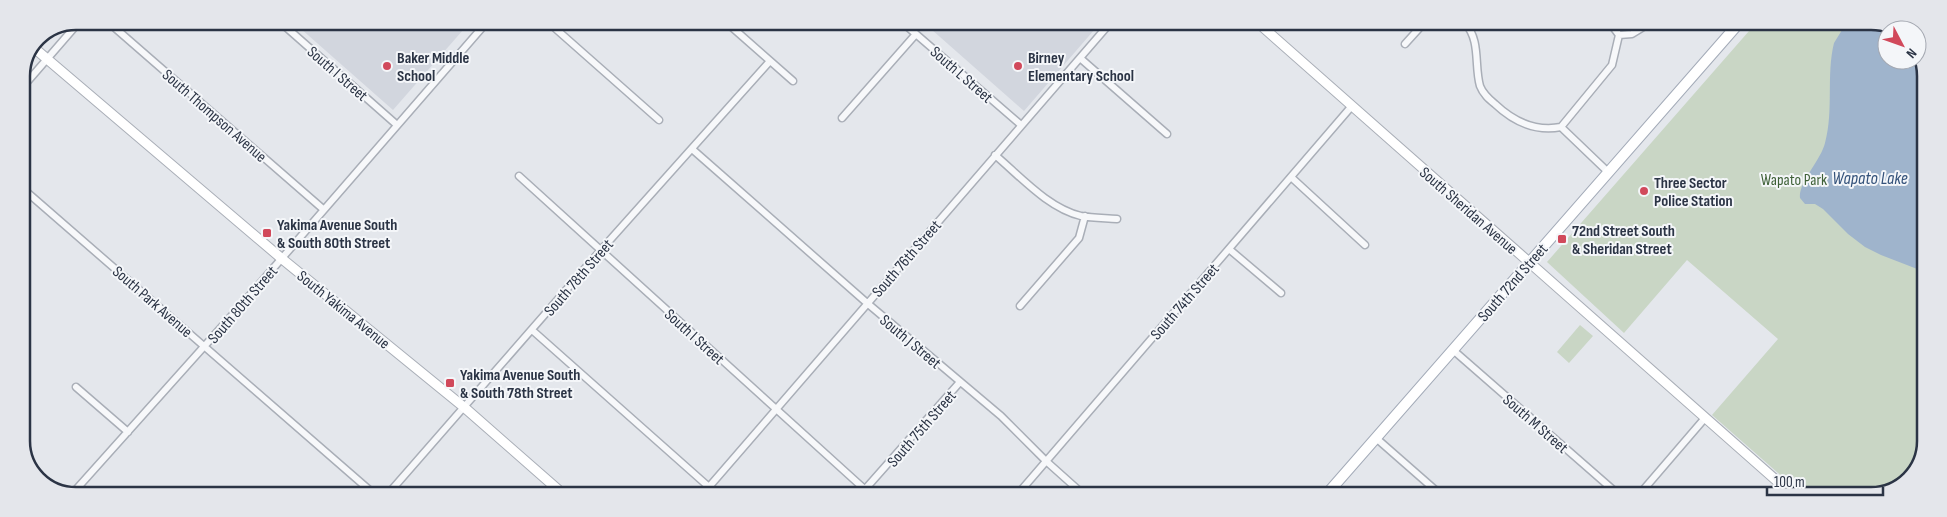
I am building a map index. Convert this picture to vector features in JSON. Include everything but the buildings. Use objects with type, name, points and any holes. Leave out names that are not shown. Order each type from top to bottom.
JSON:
[{"type":"main road","name":"South 72nd Street","points":[[1333,487],[1733,30]]},
{"type":"street","points":[[30,80],[72,30]]},
{"type":"street","name":"South Thompson Avenue","points":[[116,30],[323,209]]},
{"type":"street","name":"South I Street","points":[[288,30],[397,125]]},
{"type":"street","name":"South 80th Street","points":[[78,487],[205,346],[480,30]]},
{"type":"street","points":[[557,30],[659,120]]},
{"type":"street","points":[[735,30],[793,81]]},
{"type":"street","name":"South L Street","points":[[911,30],[1021,126]]},
{"type":"street","name":"South 76th Street","points":[[709,487],[1104,30]]},
{"type":"street","name":"South Sheridan Avenue","points":[[1266,30],[1784,487]]},
{"type":"street","points":[[1405,44],[1418,30]]},
{"type":"street","points":[[1470,30],[1476,52],[1481,87],[1487,96],[1520,123],[1540,128],[1561,127],[1608,172]]},
{"type":"street","points":[[1615,30],[1619,35]]},
{"type":"street","points":[[1619,35],[1632,34],[1639,30]]},
{"type":"street","points":[[842,118],[916,34]]},
{"type":"street","points":[[1561,127],[1612,65],[1619,35]]},
{"type":"street","name":"South Yakima Avenue","points":[[38,51],[281,258],[465,408],[555,487]]},
{"type":"street","points":[[1080,58],[1166,134]]},
{"type":"street","name":"South 78th Street","points":[[394,487],[601,250],[770,61]]},
{"type":"street","name":"South 74th Street","points":[[1024,487],[1351,107]]},
{"type":"street","name":"South J Street","points":[[692,149],[867,303],[1001,416],[1075,487]]},
{"type":"street","points":[[995,155],[1053,203],[1085,216],[1117,219]]},
{"type":"street","name":"South I Street","points":[[519,176],[858,487]]},
{"type":"street","points":[[1291,177],[1365,245]]},
{"type":"street","name":"South Park Avenue","points":[[30,197],[205,346],[366,487]]},
{"type":"street","points":[[1020,306],[1079,238],[1085,216]]},
{"type":"street","points":[[1229,248],[1281,293]]},
{"type":"street","points":[[532,330],[709,487]]},
{"type":"street","name":"South M Street","points":[[1453,350],[1609,487]]},
{"type":"street","name":"South 75th Street","points":[[867,487],[960,382]]},
{"type":"street","points":[[76,386],[128,432]]},
{"type":"street","points":[[1646,487],[1706,418]]},
{"type":"street","points":[[1376,438],[1432,487]]},
{"type":"shaded area","name":"Baker Middle School","points":[[302,30],[463,30],[393,110]]},
{"type":"shaded area","name":"Birney Elementary School","points":[[932,30],[1094,30],[1024,111]]},
{"type":"green space","name":"Wapato Park","points":[[1750,30],[1877,31],[1877,70],[1916,70],[1917,73],[1917,441],[1914,459],[1906,471],[1892,482],[1877,487],[1794,487],[1712,415],[1778,339],[1687,260],[1624,333],[1547,262]]},
{"type":"green space","points":[[1580,325],[1593,336],[1569,363],[1557,352]]},
{"type":"water","name":"Wapato Lake","points":[[1842,30],[1877,31],[1877,70],[1916,70],[1917,269],[1865,247],[1848,234],[1823,209],[1815,204],[1805,204],[1800,198],[1802,185],[1823,150],[1828,131],[1834,43]]},
{"type":"place","name":"Baker Middle School","points":[[387,66]]},
{"type":"place","name":"Birney Elementary School","points":[[1018,66]]},
{"type":"place","name":"Three Sector Police Station","points":[[1644,191]]},
{"type":"place","name":"Yakima Avenue South & South 80th Street","points":[[267,233]]},
{"type":"place","name":"72nd Street South & Sheridan Street","points":[[1562,239]]},
{"type":"place","name":"Yakima Avenue South & South 78th Street","points":[[450,383]]}]
